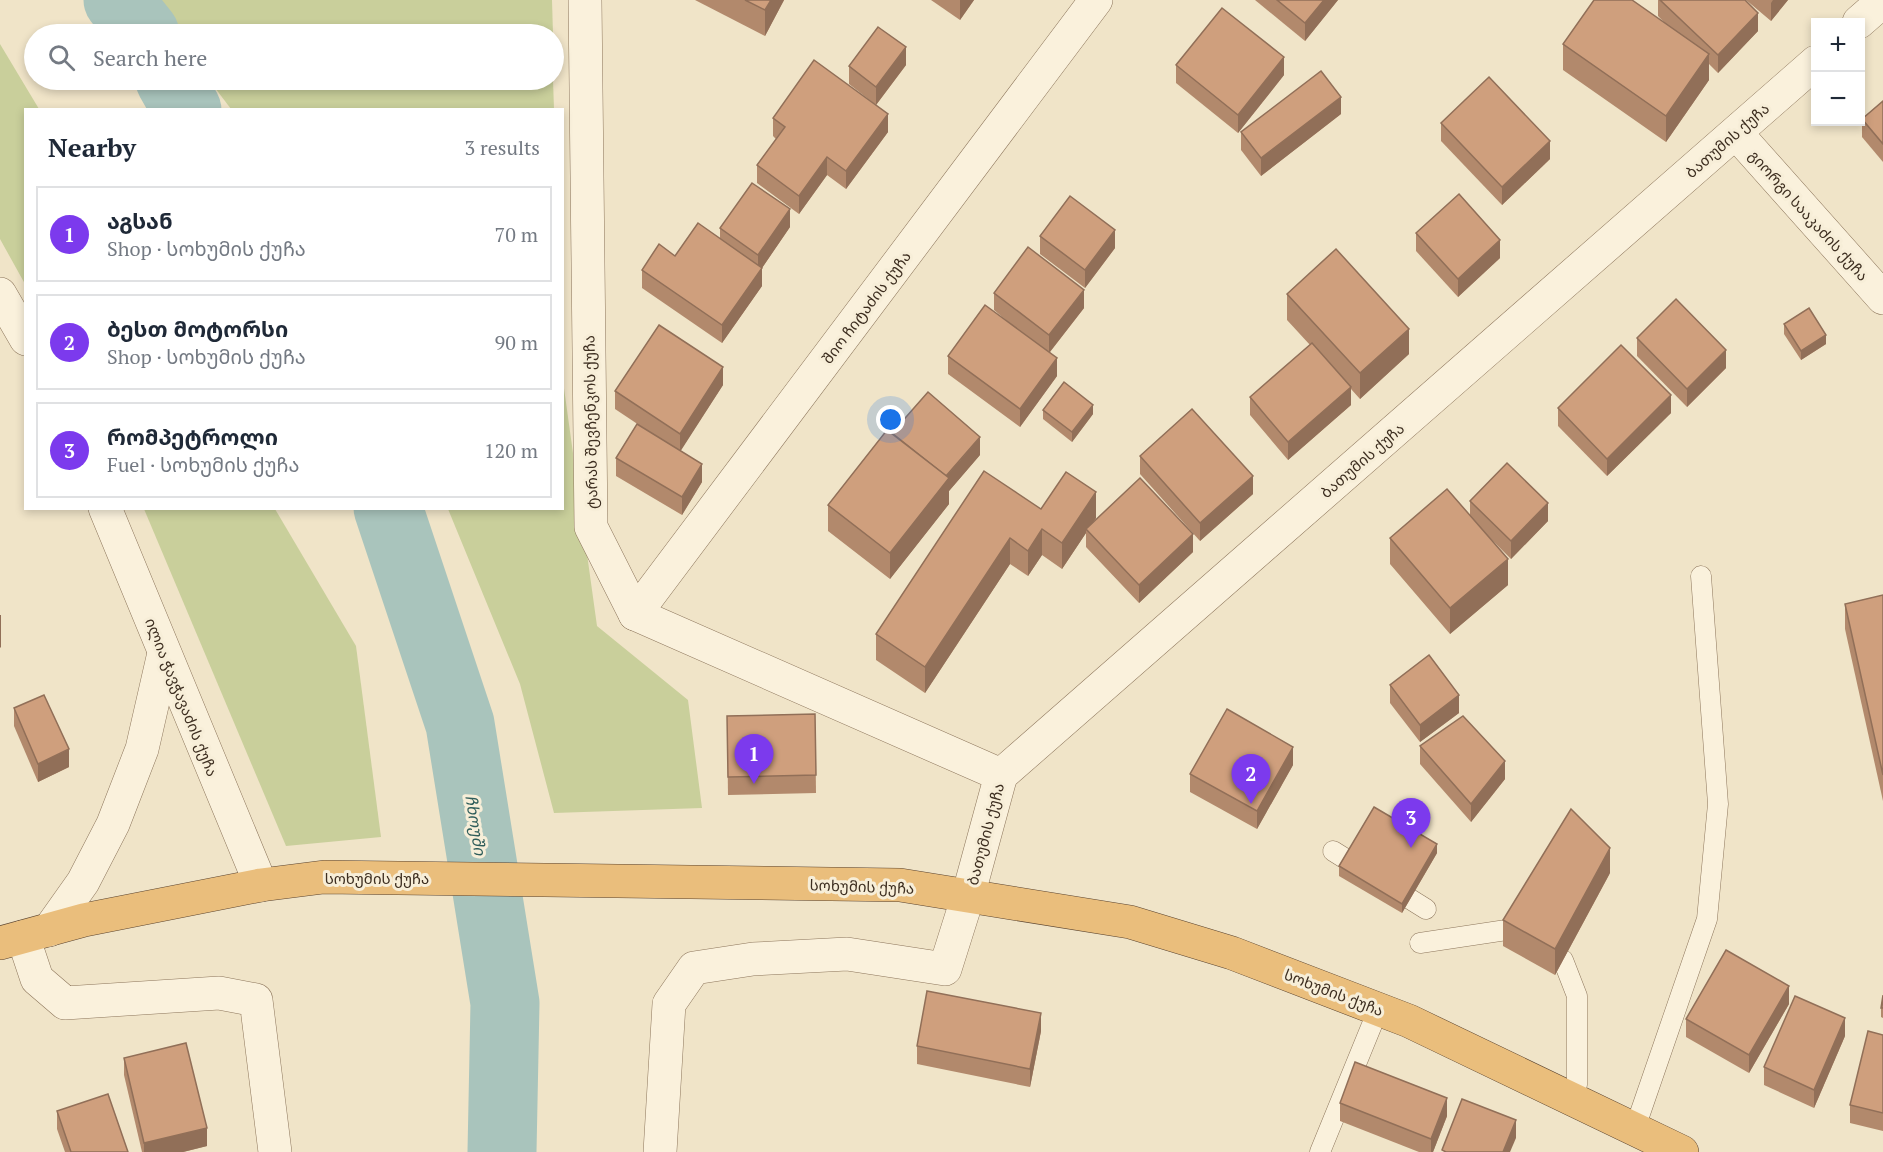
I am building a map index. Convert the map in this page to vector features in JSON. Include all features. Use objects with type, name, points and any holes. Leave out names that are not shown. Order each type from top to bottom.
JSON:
[{"type":"highway","name":"სოხუმის ქუჩა","points":[[24,936],[84,920],[261,885],[324,876],[900,885],[1130,922],[1232,953],[1409,1022],[1682,1152]]},
{"type":"street","name":"ტარას შევჩენკოს ქუჩა","points":[[585,0],[591,526],[635,614]]},
{"type":"street","name":"შიო ჩიტაძის ქუჩა","points":[[635,614],[1096,0]]},
{"type":"street","points":[[1864,18],[1883,1]]},
{"type":"street","name":"ბათუმის ქუჩა","points":[[660,1152],[669,1004],[694,968],[753,959],[847,954],[945,969],[968,896],[1001,775],[1811,66]]},
{"type":"street","name":"გიორგი სააკაძის ქუჩა","points":[[1736,133],[1883,298]]},
{"type":"street","points":[[0,294],[24,336]]},
{"type":"street","name":"ილია ჭავჭავაძის ქუჩა","points":[[106,510],[261,885]]},
{"type":"street","points":[[635,614],[1001,775]]},
{"type":"street","points":[[164,653],[142,749],[113,824],[83,882],[24,936],[38,979],[65,1003],[219,993],[256,1000],[275,1152]]},
{"type":"lane","points":[[1635,1128],[1707,918],[1718,804],[1701,576]]},
{"type":"lane","points":[[1334,851],[1426,909]]},
{"type":"lane","points":[[1420,943],[1513,929]]},
{"type":"lane","points":[[1563,960],[1577,996],[1577,1085]]},
{"type":"lane","points":[[1320,1152],[1378,1010]]},
{"type":"green space","points":[[152,0],[552,0],[553,24],[170,24]]},
{"type":"green space","points":[[0,44],[24,84],[24,90],[28,90],[38,108],[24,108],[24,282],[0,239]]},
{"type":"green space","points":[[217,90],[553,90],[554,108],[230,108]]},
{"type":"green space","points":[[564,388],[597,626],[688,700],[702,808],[554,813],[520,684],[448,510],[564,510]]},
{"type":"green space","points":[[144,510],[276,510],[356,646],[381,837],[286,846]]},
{"type":"building","points":[[745,0],[771,0],[765,10]]},
{"type":"building","points":[[1277,0],[1324,0],[1305,23]]},
{"type":"building","points":[[1594,0],[1632,0],[1709,54],[1666,116],[1563,44]]},
{"type":"building","points":[[1660,0],[1745,0],[1758,13],[1718,55]]},
{"type":"building","points":[[1222,8],[1284,57],[1238,115],[1176,65]]},
{"type":"building","points":[[878,27],[906,47],[876,87],[849,66]]},
{"type":"building","points":[[814,60],[888,114],[846,171],[827,157],[799,196],[757,165],[785,127],[773,118]]},
{"type":"building","points":[[1321,71],[1341,97],[1261,158],[1241,132]]},
{"type":"building","points":[[1489,77],[1550,141],[1502,187],[1441,123]]},
{"type":"building","points":[[1883,101],[1883,144],[1865,123],[1865,116]]},
{"type":"building","points":[[752,183],[790,209],[758,255],[720,228]]},
{"type":"building","points":[[1459,194],[1500,240],[1458,279],[1416,233]]},
{"type":"building","points":[[1070,196],[1115,230],[1085,270],[1040,236]]},
{"type":"building","points":[[698,223],[762,268],[722,325],[642,270],[659,244],[675,256]]},
{"type":"building","points":[[1028,247],[1084,290],[1049,335],[994,293]]},
{"type":"building","points":[[1336,249],[1409,329],[1360,373],[1287,294]]},
{"type":"building","points":[[1676,299],[1726,350],[1687,389],[1637,338]]},
{"type":"building","points":[[985,305],[1057,358],[1020,409],[948,356]]},
{"type":"building","points":[[1809,308],[1826,335],[1801,351],[1784,324]]},
{"type":"building","points":[[659,325],[723,367],[680,434],[615,391]]},
{"type":"building","points":[[1312,343],[1351,387],[1288,442],[1250,397]]},
{"type":"building","points":[[1621,345],[1671,395],[1607,459],[1558,408]]},
{"type":"building","points":[[1064,382],[1093,405],[1072,432],[1043,410]]},
{"type":"building","points":[[928,392],[980,437],[946,476],[892,433]]},
{"type":"building","points":[[1192,409],[1253,476],[1200,523],[1140,456]]},
{"type":"building","points":[[637,424],[702,464],[682,497],[616,458]]},
{"type":"building","points":[[887,430],[949,478],[890,553],[828,505]]},
{"type":"building","points":[[1507,463],[1548,503],[1511,541],[1470,501]]},
{"type":"building","points":[[984,471],[1041,509],[1066,472],[1096,492],[1062,543],[1042,529],[1028,551],[1010,538],[925,667],[876,634]]},
{"type":"building","points":[[1140,478],[1193,534],[1139,585],[1086,529]]},
{"type":"building","points":[[1447,489],[1508,559],[1450,608],[1390,538]]},
{"type":"building","points":[[1883,595],[1883,775],[1845,604]]},
{"type":"building","points":[[1429,655],[1459,695],[1420,725],[1390,685]]},
{"type":"building","points":[[44,695],[69,749],[38,764],[14,708]]},
{"type":"building","points":[[1227,709],[1293,747],[1257,811],[1190,774]]},
{"type":"building","points":[[815,714],[816,775],[728,777],[727,716]]},
{"type":"building","points":[[1463,716],[1505,761],[1471,804],[1420,746]]},
{"type":"building","points":[[1374,807],[1437,844],[1402,904],[1339,866]]},
{"type":"building","points":[[1571,809],[1610,848],[1555,949],[1503,920]]},
{"type":"building","points":[[1726,950],[1789,986],[1749,1055],[1686,1019]]},
{"type":"building","points":[[927,991],[1041,1013],[1030,1069],[917,1046]]},
{"type":"building","points":[[1795,996],[1845,1018],[1814,1090],[1764,1067]]},
{"type":"building","points":[[1868,1031],[1883,1035],[1883,1113],[1850,1105]]},
{"type":"building","points":[[186,1043],[207,1128],[144,1143],[124,1058]]},
{"type":"building","points":[[1355,1062],[1447,1098],[1431,1139],[1340,1103]]},
{"type":"building","points":[[108,1094],[128,1152],[71,1152],[57,1111]]},
{"type":"building","points":[[1462,1099],[1516,1120],[1503,1152],[1446,1152],[1442,1150]]},
{"type":"waterway","name":"ჩხოუში","points":[[118,0],[137,24]]},
{"type":"waterway","name":"ჩხოუში","points":[[176,90],[186,108]]},
{"type":"waterway","name":"ჩხოუში","points":[[389,510],[460,724],[505,1003],[502,1152]]},
{"type":"place","name":"აგსან","points":[[754,784]]},
{"type":"place","name":"ბესთ მოტორსი","points":[[1251,804]]},
{"type":"place","name":"რომპეტროლი","points":[[1411,848]]}]
